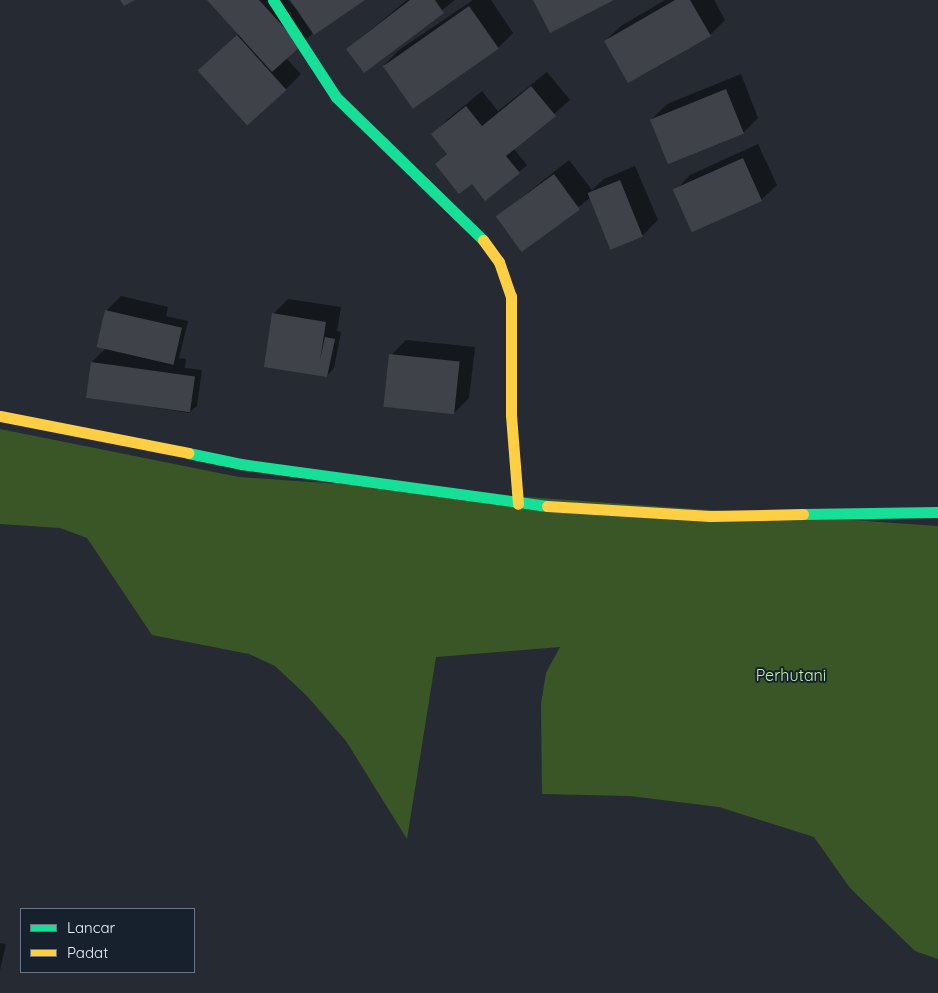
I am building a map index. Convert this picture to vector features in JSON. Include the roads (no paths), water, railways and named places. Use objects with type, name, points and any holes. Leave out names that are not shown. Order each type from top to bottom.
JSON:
[{"type":"street","points":[[273,0],[336,97],[456,211],[487,244],[499,262],[511,296],[511,415],[518,504]]},
{"type":"street","points":[[0,416],[241,464],[518,504],[710,516],[938,512]]},
{"type":"park label","name":"Perhutani","points":[[791,675]]}]
